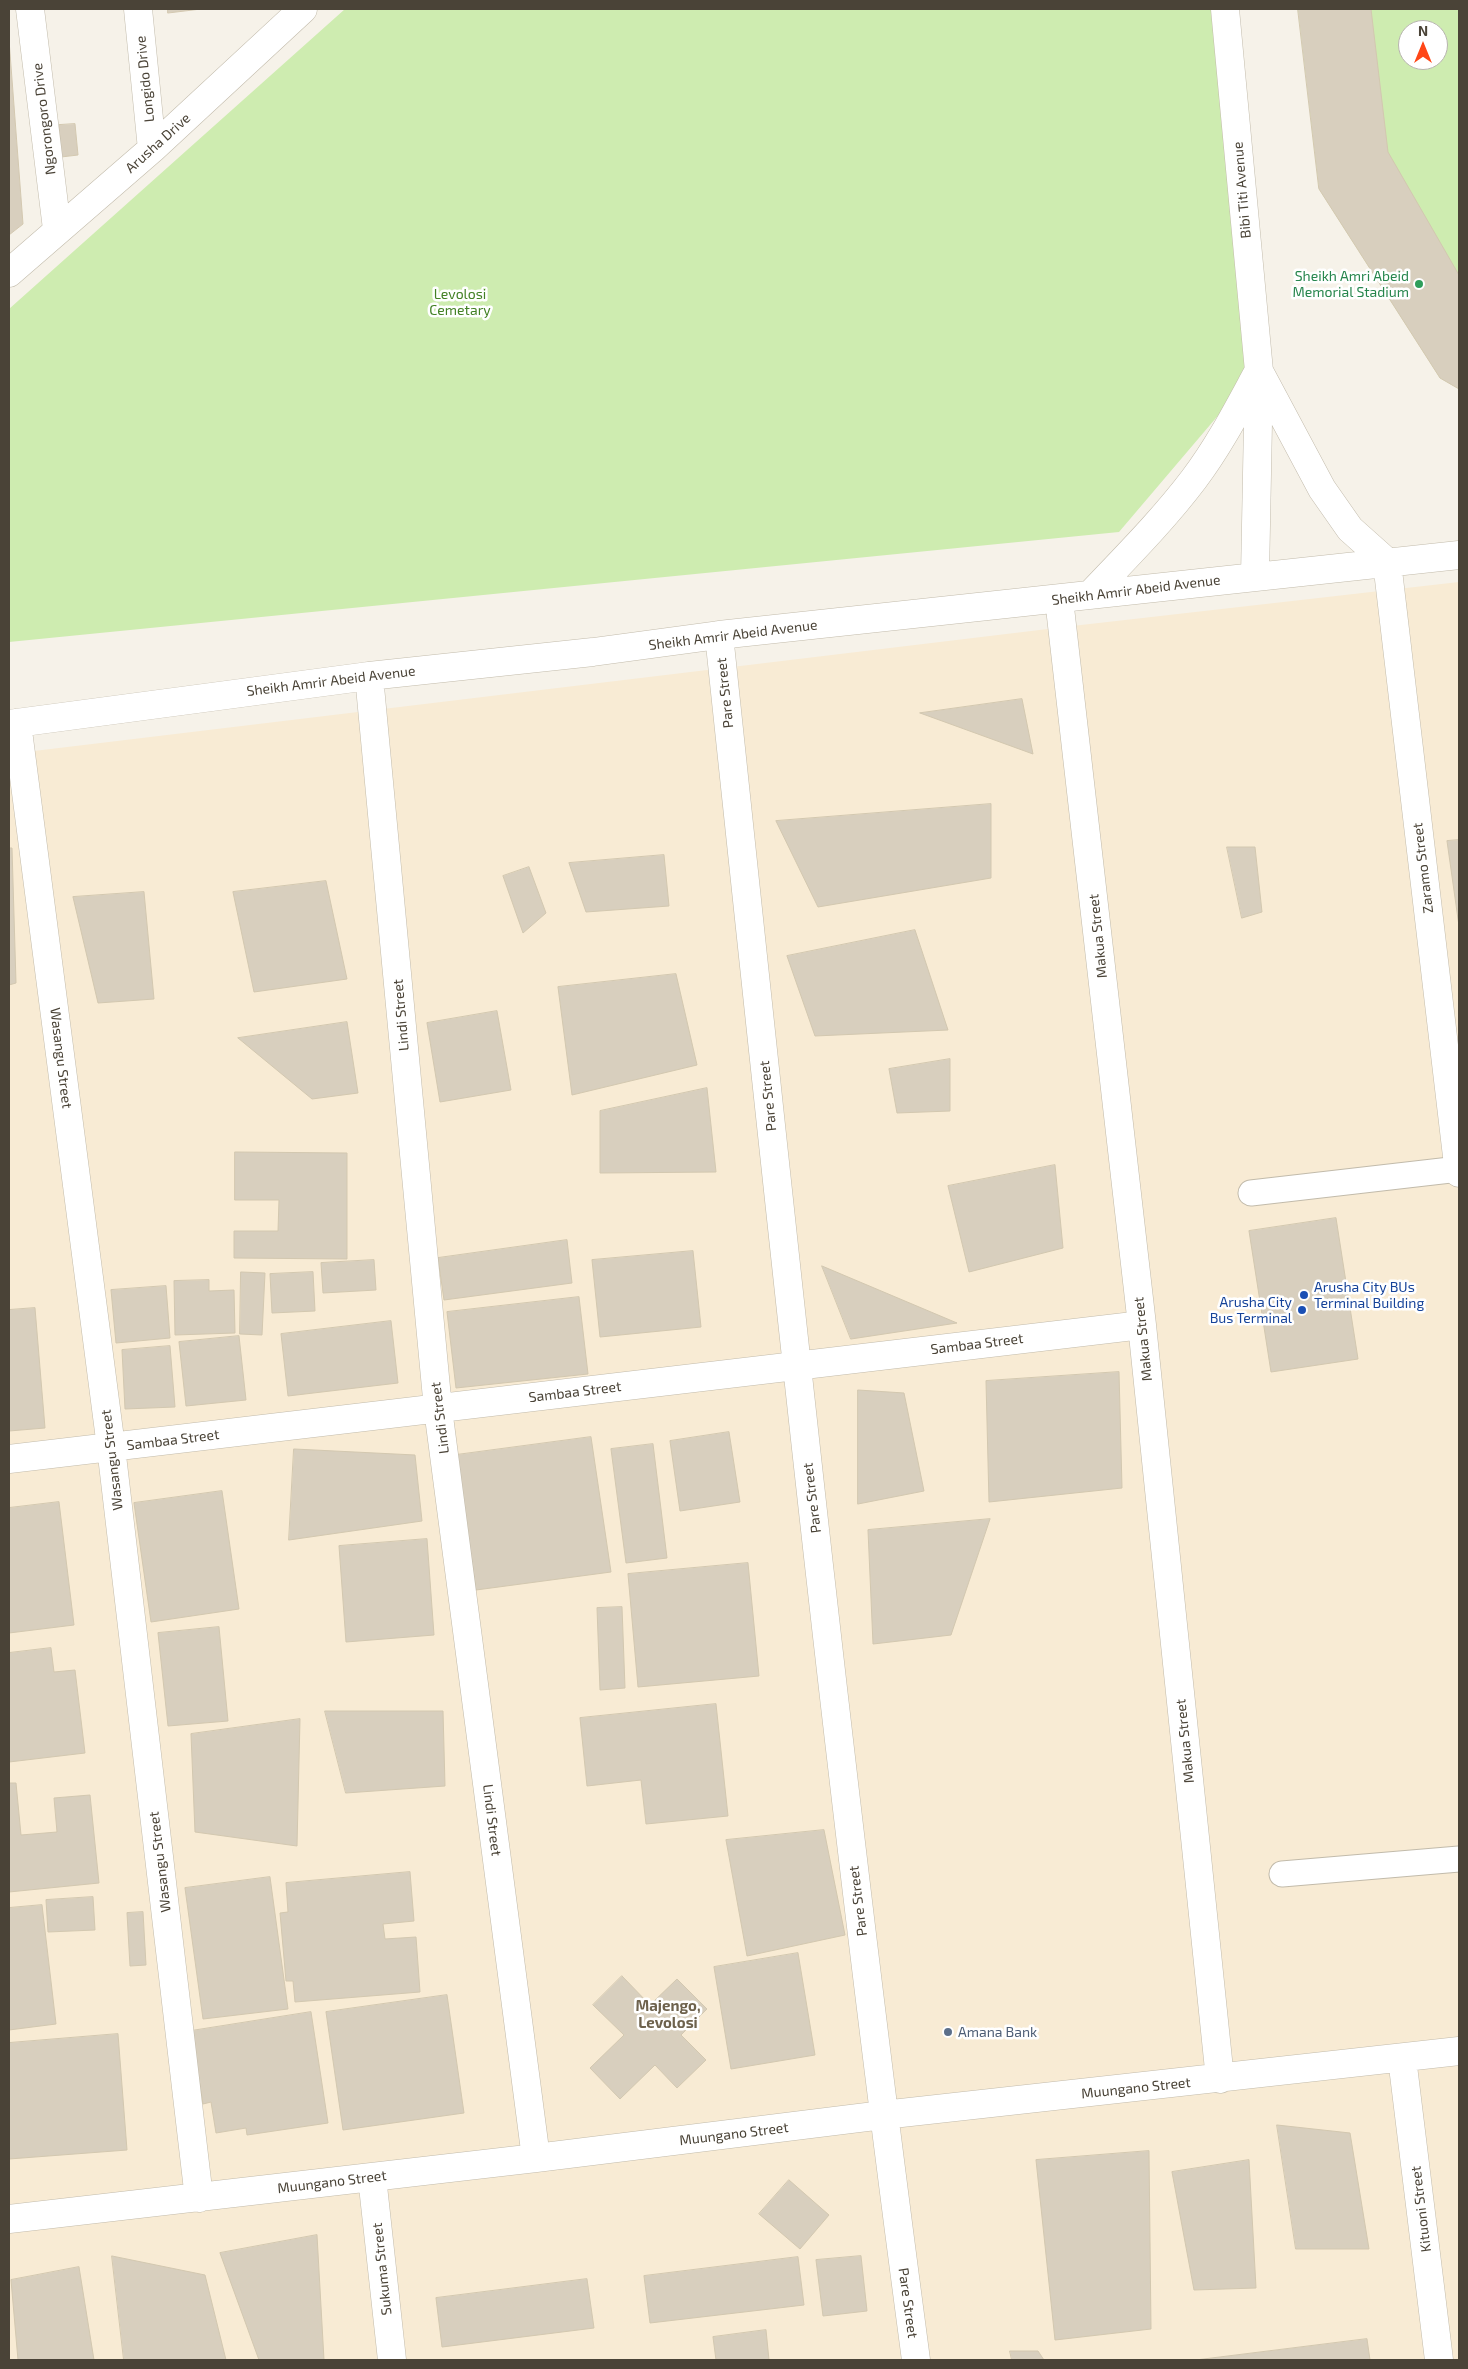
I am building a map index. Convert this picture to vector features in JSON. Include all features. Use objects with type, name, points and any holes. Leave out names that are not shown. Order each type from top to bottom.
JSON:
[{"type":"street","name":"Ngorongoro Drive","points":[[30,9],[57,230]]},
{"type":"street","name":"Longido Drive","points":[[138,9],[152,149]]},
{"type":"street","name":"Arusha Drive","points":[[9,273],[152,149],[303,9]]},
{"type":"street","name":"Bibi Titi Avenue","points":[[1224,9],[1259,371],[1255,576]]},
{"type":"street","points":[[1259,371],[1322,489],[1350,529],[1387,562]]},
{"type":"street","points":[[1090,594],[1149,534],[1195,478],[1225,432],[1259,371]]},
{"type":"street","name":"Sheikh Amrir Abeid Avenue","points":[[13,723],[369,676],[593,652],[719,635],[1060,599],[1255,576],[1459,556]]},
{"type":"street","name":"Zaramo Street","points":[[1387,562],[1459,1174]]},
{"type":"street","name":"Makua Street","points":[[1060,599],[1142,1325],[1220,2079]]},
{"type":"street","name":"Pare Street","points":[[719,635],[797,1365],[883,2115],[916,2360]]},
{"type":"street","name":"Lindi Street","points":[[369,676],[438,1409],[536,2158]]},
{"type":"street","name":"Wasangu Street","points":[[13,723],[111,1447],[199,2198]]},
{"type":"street","name":"Sambaa Street","points":[[9,1459],[1142,1325]]},
{"type":"street","name":"Muungano Street","points":[[9,2220],[883,2115],[1459,2051]]},
{"type":"street","name":"Kituoni Street","points":[[1402,2058],[1439,2360]]},
{"type":"street","name":"Sukuma Street","points":[[372,2177],[392,2360]]},
{"type":"lane","points":[[1251,1192],[1459,1169]]},
{"type":"lane","points":[[1282,1874],[1459,1859]]},
{"type":"shaded area","points":[[1459,582],[1459,2360],[9,2360],[9,754],[1081,625]]},
{"type":"green space","name":"Levolosi Cemetary","points":[[345,9],[1216,9],[1261,365],[1119,532],[9,642],[9,309]]},
{"type":"green space","name":"Sheikh Amri Abeid Memorial Stadium","points":[[1298,9],[1459,9],[1459,389],[1440,378],[1319,189]]},
{"type":"building","points":[[168,9],[201,9],[168,13]]},
{"type":"building","name":"Sheikh Amri Abeid Memorial Stadium","points":[[1298,9],[1371,9],[1388,152],[1459,275],[1459,389],[1440,378],[1319,189]]},
{"type":"building","points":[[9,40],[23,224],[9,235]]},
{"type":"building","points":[[75,124],[78,155],[61,157],[59,125]]},
{"type":"building","points":[[1022,699],[1033,754],[920,713]]},
{"type":"building","points":[[991,804],[991,878],[818,907],[776,821]]},
{"type":"building","points":[[1459,840],[1459,926],[1447,841]]},
{"type":"building","points":[[1227,847],[1255,847],[1262,912],[1242,918]]},
{"type":"building","points":[[9,848],[12,848],[16,983],[9,985]]},
{"type":"building","points":[[664,855],[669,906],[586,912],[569,863]]},
{"type":"building","points":[[529,867],[546,913],[523,933],[503,876]]},
{"type":"building","points":[[326,881],[347,979],[254,992],[233,892]]},
{"type":"building","points":[[144,892],[154,999],[98,1003],[73,897]]},
{"type":"building","points":[[915,930],[948,1030],[815,1036],[787,956]]},
{"type":"building","points":[[676,974],[697,1065],[572,1095],[558,987]]},
{"type":"building","points":[[497,1011],[511,1090],[440,1102],[427,1023]]},
{"type":"building","points":[[347,1022],[358,1093],[312,1099],[238,1038]]},
{"type":"building","points":[[950,1059],[950,1111],[897,1113],[889,1069]]},
{"type":"building","points":[[707,1088],[716,1172],[600,1173],[600,1111]]},
{"type":"building","points":[[235,1152],[347,1153],[347,1259],[234,1258],[234,1231],[278,1231],[279,1200],[235,1200]]},
{"type":"building","points":[[1055,1165],[1063,1248],[969,1272],[948,1186]]},
{"type":"building","name":"Arusha City BUs Terminal Building","points":[[1336,1218],[1358,1359],[1271,1372],[1249,1231]]},
{"type":"building","points":[[567,1240],[572,1283],[444,1300],[438,1258]]},
{"type":"building","points":[[693,1251],[701,1327],[600,1337],[592,1260]]},
{"type":"building","points":[[374,1260],[376,1290],[323,1293],[321,1263]]},
{"type":"building","points":[[822,1266],[957,1323],[851,1339]]},
{"type":"building","points":[[241,1272],[265,1273],[262,1335],[240,1334]]},
{"type":"building","points":[[313,1272],[315,1311],[272,1313],[270,1274]]},
{"type":"building","points":[[209,1280],[209,1291],[234,1290],[235,1333],[175,1335],[174,1281]]},
{"type":"building","points":[[166,1286],[170,1338],[116,1343],[111,1290]]},
{"type":"building","points":[[579,1297],[588,1374],[456,1388],[447,1312]]},
{"type":"building","points":[[35,1308],[45,1428],[9,1431],[9,1310]]},
{"type":"building","points":[[391,1321],[398,1383],[288,1396],[281,1334]]},
{"type":"building","points":[[239,1336],[246,1400],[186,1406],[179,1342]]},
{"type":"building","points":[[170,1346],[175,1407],[125,1409],[122,1350]]},
{"type":"building","points":[[1119,1372],[1122,1488],[989,1502],[986,1381]]},
{"type":"building","points":[[858,1390],[904,1393],[924,1491],[858,1504]]},
{"type":"building","points":[[729,1432],[740,1502],[680,1511],[670,1441]]},
{"type":"building","points":[[591,1437],[611,1572],[476,1590],[456,1455]]},
{"type":"building","points":[[653,1444],[667,1558],[626,1563],[611,1449]]},
{"type":"building","points":[[294,1449],[415,1455],[422,1521],[289,1540]]},
{"type":"building","points":[[222,1491],[239,1609],[151,1622],[134,1503]]},
{"type":"building","points":[[59,1502],[74,1625],[9,1633],[9,1508]]},
{"type":"building","points":[[990,1519],[951,1635],[873,1644],[868,1530]]},
{"type":"building","points":[[427,1539],[434,1635],[346,1642],[339,1546]]},
{"type":"building","points":[[748,1563],[759,1676],[638,1687],[628,1574]]},
{"type":"building","points":[[622,1607],[625,1688],[600,1690],[597,1608]]},
{"type":"building","points":[[219,1627],[228,1721],[168,1726],[158,1633]]},
{"type":"building","points":[[51,1648],[54,1672],[75,1670],[85,1753],[9,1762],[9,1653]]},
{"type":"building","points":[[716,1704],[728,1816],[646,1824],[641,1780],[587,1786],[580,1718]]},
{"type":"building","points":[[325,1711],[443,1711],[445,1786],[346,1793]]},
{"type":"building","points":[[300,1719],[297,1846],[195,1832],[191,1734]]},
{"type":"building","points":[[9,1783],[16,1783],[21,1835],[57,1832],[54,1798],[90,1795],[99,1883],[9,1892]]},
{"type":"building","points":[[824,1830],[845,1935],[747,1956],[726,1840]]},
{"type":"building","points":[[410,1872],[414,1921],[383,1924],[385,1939],[416,1937],[420,1992],[295,2002],[293,1981],[286,1981],[280,1913],[288,1912],[286,1883]]},
{"type":"building","points":[[270,1877],[288,2009],[203,2019],[185,1888]]},
{"type":"building","points":[[93,1897],[95,1930],[48,1932],[46,1900]]},
{"type":"building","points":[[42,1905],[56,2024],[9,2030],[9,1908]]},
{"type":"building","points":[[143,1912],[146,1965],[130,1966],[127,1913]]},
{"type":"building","points":[[798,1953],[815,2055],[731,2069],[714,1967]]},
{"type":"building","points":[[622,1976],[650,2005],[677,1979],[707,2009],[681,2035],[706,2060],[677,2088],[655,2065],[620,2099],[590,2068],[624,2035],[593,2005]]},
{"type":"building","points":[[447,1995],[464,2113],[343,2130],[326,2012]]},
{"type":"building","points":[[311,2012],[328,2123],[247,2135],[246,2128],[216,2133],[211,2102],[203,2104],[191,2031]]},
{"type":"building","points":[[118,2034],[127,2150],[9,2159],[9,2043]]},
{"type":"building","points":[[1277,2125],[1350,2133],[1369,2249],[1296,2249]]},
{"type":"building","points":[[1149,2151],[1151,2329],[1055,2340],[1036,2160]]},
{"type":"building","points":[[1249,2160],[1256,2288],[1194,2290],[1172,2172]]},
{"type":"building","points":[[789,2180],[829,2215],[800,2249],[759,2214]]},
{"type":"building","points":[[317,2235],[324,2360],[259,2360],[220,2253]]},
{"type":"building","points":[[112,2256],[205,2275],[226,2360],[124,2360]]},
{"type":"building","points":[[861,2256],[867,2311],[823,2316],[816,2260]]},
{"type":"building","points":[[798,2257],[804,2305],[650,2323],[644,2276]]},
{"type":"building","points":[[79,2267],[94,2360],[18,2360],[11,2280]]},
{"type":"building","points":[[587,2279],[594,2328],[442,2347],[436,2298]]},
{"type":"building","points":[[766,2330],[769,2360],[716,2360],[713,2337]]},
{"type":"building","points":[[1367,2339],[1370,2360],[1196,2360]]},
{"type":"building","points":[[1010,2351],[1038,2351],[1044,2360],[1012,2360]]},
{"type":"place","name":"Sheikh Amri Abeid Memorial Stadium","points":[[1419,284]]},
{"type":"place","name":"Arusha City BUs Terminal Building","points":[[1304,1295]]},
{"type":"place","name":"Arusha City Bus Terminal","points":[[1302,1310]]},
{"type":"place","name":"Amana Bank","points":[[948,2032]]},
{"type":"district","name":"Majengo, Levolosi","points":[[668,2014]]}]
